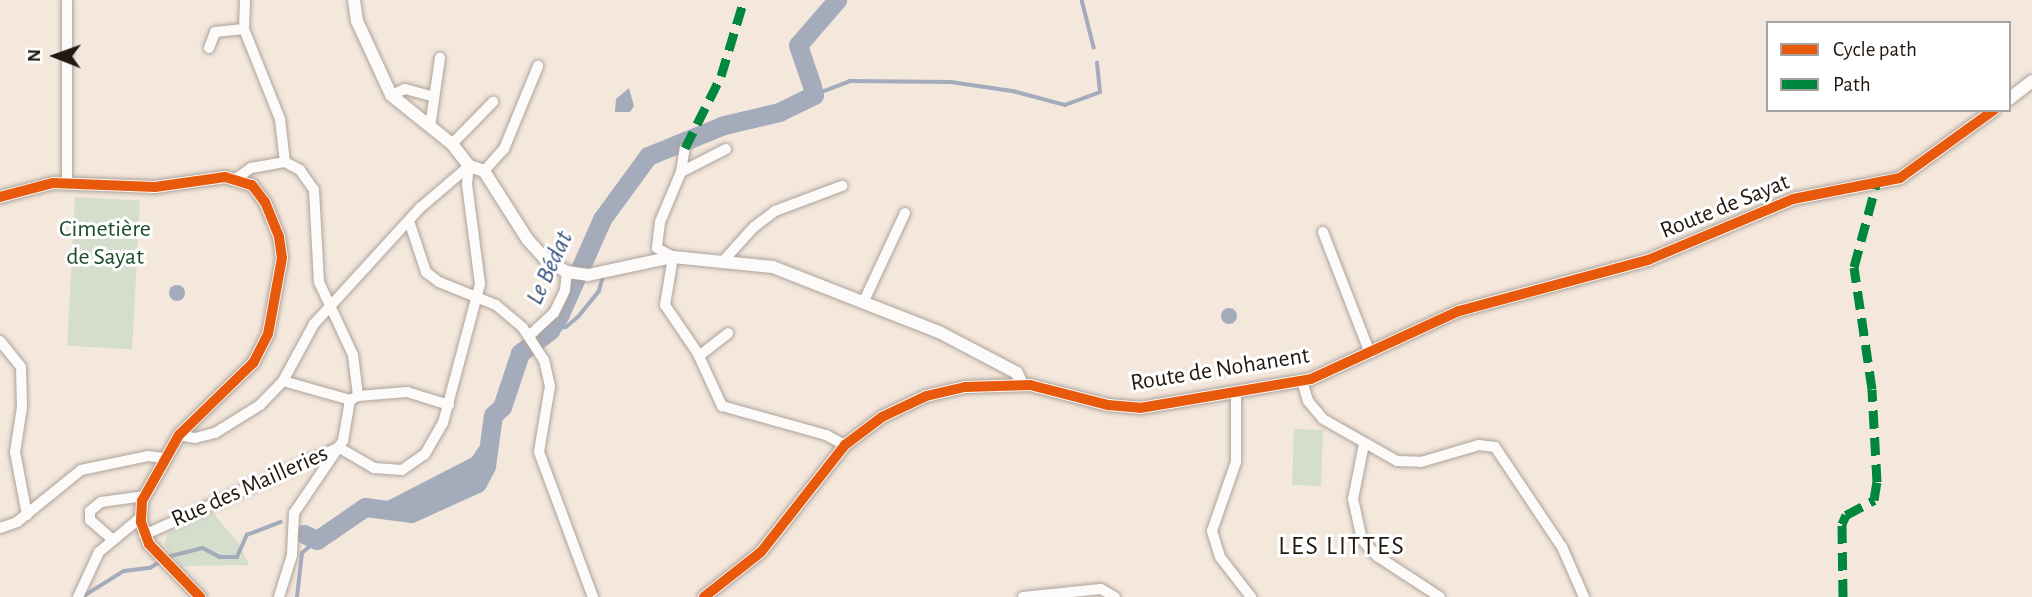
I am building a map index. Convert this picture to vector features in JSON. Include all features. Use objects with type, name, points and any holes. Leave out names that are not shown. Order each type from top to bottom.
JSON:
[{"type":"street","points":[[67,0],[67,182]]},
{"type":"street","points":[[245,0],[244,29],[280,120],[285,162]]},
{"type":"street","points":[[354,0],[357,20],[391,95],[452,144],[469,166],[484,171],[528,240],[545,259],[575,273],[673,257],[773,267],[864,301],[1017,373],[1022,385],[953,389],[926,396],[881,417],[845,445],[761,552],[704,597]]},
{"type":"street","points":[[209,48],[209,38],[215,32],[244,29]]},
{"type":"street","points":[[430,127],[440,58]]},
{"type":"street","points":[[484,171],[504,149],[538,66]]},
{"type":"street","points":[[2011,97],[2032,81]]},
{"type":"street","points":[[391,95],[405,89],[434,97]]},
{"type":"street","points":[[452,144],[493,102]]},
{"type":"street","name":"Route de Sayat","points":[[1495,302],[1660,256],[1793,199],[1900,178],[1991,112]]},
{"type":"street","points":[[641,263],[657,248],[660,222],[681,172],[685,148]]},
{"type":"street","points":[[681,172],[726,149]]},
{"type":"street","points":[[0,197],[67,182],[155,187],[237,178],[251,168],[285,162],[300,170],[314,190],[319,282],[334,307],[356,367],[354,398],[338,447],[294,513],[292,555],[279,597]]},
{"type":"street","points":[[179,435],[195,438],[237,423],[282,381],[314,324],[334,307],[388,243],[410,224],[420,208],[469,166]]},
{"type":"street","name":"Rue des Mailleries","points":[[144,535],[338,447],[374,468],[408,468],[429,449],[449,405],[479,295],[467,184],[469,166]]},
{"type":"street","points":[[200,597],[154,551],[144,535],[140,518],[144,496],[179,435],[253,362],[271,321],[282,258],[279,237],[258,191],[237,178]]},
{"type":"street","points":[[724,260],[754,227],[775,211],[842,186]]},
{"type":"street","points":[[864,301],[905,213]]},
{"type":"street","points":[[410,224],[426,272],[439,282],[479,295],[532,341],[550,386],[539,452],[593,597]]},
{"type":"street","points":[[1323,232],[1370,353]]},
{"type":"street","points":[[657,248],[673,257]]},
{"type":"street","points":[[673,257],[664,305],[699,356],[722,406],[827,435],[845,445]]},
{"type":"street","points":[[532,341],[554,313],[575,273]]},
{"type":"street","name":"Route de Nohanent","points":[[1022,385],[1124,408],[1302,381],[1370,353],[1446,316],[1495,302]]},
{"type":"street","points":[[699,356],[728,333]]},
{"type":"street","points":[[0,341],[19,362],[22,375],[15,455],[27,514]]},
{"type":"street","points":[[282,381],[354,398],[407,392],[449,405]]},
{"type":"street","points":[[1302,381],[1308,401],[1323,419],[1364,444],[1410,463],[1479,445],[1495,447],[1562,547],[1584,597]]},
{"type":"street","points":[[1236,392],[1236,462],[1214,514],[1212,531],[1220,557],[1251,597]]},
{"type":"street","points":[[1364,444],[1353,499],[1362,540],[1377,556],[1440,597]]},
{"type":"street","points":[[0,528],[27,514],[81,470],[148,456],[164,458]]},
{"type":"street","points":[[113,540],[90,520],[90,511],[102,502],[144,496]]},
{"type":"street","points":[[77,594],[99,552],[140,518]]},
{"type":"street","points":[[1023,597],[1101,589],[1115,597]]},
{"type":"green space","name":"Cimetière de Sayat","points":[[75,197],[140,200],[132,349],[67,346]]},
{"type":"green space","points":[[1294,429],[1323,430],[1321,486],[1292,485]]},
{"type":"green space","points":[[213,513],[239,544],[249,565],[182,566],[164,545],[168,533]]},
{"type":"water","points":[[629,88],[634,106],[630,112],[615,112],[616,99]]},
{"type":"water","points":[[177,285],[185,293],[177,301],[169,293]]},
{"type":"water","points":[[1229,308],[1235,310],[1235,322],[1229,324],[1223,322],[1221,316],[1223,310]]},
{"type":"waterway","name":"Le Bédat","points":[[812,86],[798,45],[837,0]]},
{"type":"waterway","name":"Le Bédat","points":[[1082,0],[1094,47]]},
{"type":"waterway","points":[[814,95],[850,81],[951,82],[1013,91],[1065,105],[1100,92],[1097,63]]},
{"type":"waterway","name":"Le Bédat","points":[[304,534],[317,540],[365,507],[411,513],[477,483],[486,466],[493,415],[502,407],[520,353],[550,330],[560,314],[602,219],[648,156],[724,125],[779,112],[814,95],[813,90]]},
{"type":"waterway","points":[[550,330],[566,327],[578,317],[599,291],[603,276]]},
{"type":"waterway","points":[[389,510],[478,464],[486,452]]},
{"type":"waterway","points":[[167,557],[203,548],[220,557],[237,557],[247,535],[281,522]]},
{"type":"waterway","points":[[297,597],[302,553],[317,540]]},
{"type":"waterway","points":[[82,597],[124,571],[150,568],[161,561]]},
{"type":"marked path","points":[[685,148],[721,76],[744,0]]},
{"type":"marked path","points":[[1843,597],[1842,524],[1846,515],[1874,500],[1877,482],[1872,389],[1854,267],[1876,185]]},
{"type":"cycle path","points":[[704,597],[761,552],[845,445],[882,417],[926,396],[965,387],[1030,385],[1108,405],[1140,408],[1311,379],[1459,311],[1648,260],[1793,199],[1900,178],[1991,112]]},
{"type":"cycle path","points":[[0,197],[53,183],[155,187],[225,177],[252,185],[265,202],[279,237],[282,258],[268,334],[253,363],[179,435],[142,501],[141,522],[149,544],[200,597]]},
{"type":"district","name":"LES LITTES","points":[[1342,547]]}]
